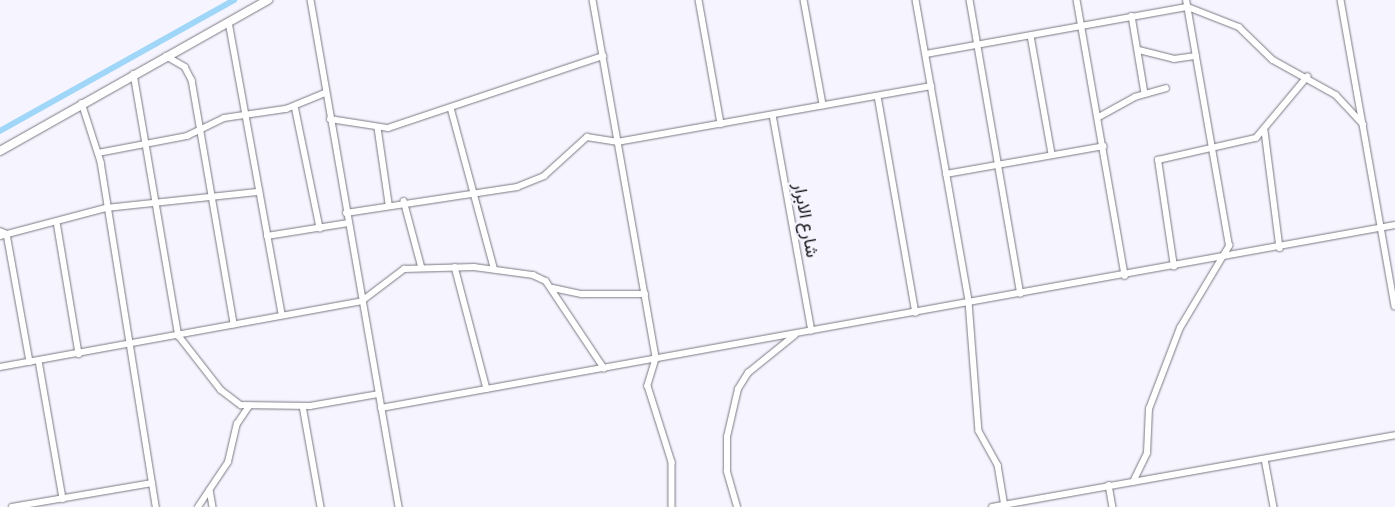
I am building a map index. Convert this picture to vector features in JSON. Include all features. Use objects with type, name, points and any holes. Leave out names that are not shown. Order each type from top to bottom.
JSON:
[{"type":"street","points":[[0,151],[82,103],[268,0]]},
{"type":"street","points":[[311,0],[325,93],[399,507]]},
{"type":"street","points":[[593,0],[656,359],[648,386],[672,462],[672,507]]},
{"type":"street","points":[[699,0],[721,124]]},
{"type":"street","points":[[804,0],[823,105]]},
{"type":"street","points":[[916,0],[969,302],[979,431],[998,465],[1005,506]]},
{"type":"street","points":[[970,0],[1000,164],[1021,294]]},
{"type":"street","points":[[1078,0],[1125,276]]},
{"type":"street","points":[[1133,482],[1147,453],[1149,409],[1180,328],[1224,258],[1228,240],[1186,0]]},
{"type":"street","points":[[1341,0],[1395,306]]},
{"type":"street","points":[[926,54],[1188,7],[1239,27],[1273,60],[1307,77],[1348,105],[1363,124]]},
{"type":"street","points":[[1132,16],[1145,94]]},
{"type":"street","points":[[230,22],[249,116],[259,192],[282,315]]},
{"type":"street","points":[[1031,36],[1052,154]]},
{"type":"street","points":[[1138,50],[1174,59],[1196,56]]},
{"type":"street","points":[[166,56],[189,73],[209,198],[234,324]]},
{"type":"street","points":[[330,119],[378,128],[451,108],[603,56]]},
{"type":"street","points":[[134,74],[149,143],[179,336],[221,390],[235,402],[249,406],[303,406],[379,394]]},
{"type":"street","points":[[1174,267],[1158,160],[1212,146],[1256,138],[1265,131],[1307,77]]},
{"type":"street","points":[[346,213],[389,203],[476,192],[534,182],[587,137],[617,142],[931,86]]},
{"type":"street","points":[[1099,117],[1145,94],[1166,88]]},
{"type":"street","points":[[98,153],[149,143],[199,130],[224,118],[249,116],[295,106],[325,93]]},
{"type":"street","points":[[878,96],[916,313]]},
{"type":"street","points":[[82,103],[98,153],[156,507]]},
{"type":"street","points":[[295,106],[320,228]]},
{"type":"street","points":[[451,108],[476,192],[494,267]]},
{"type":"street","name":"شارع الابرار","points":[[773,115],[812,331]]},
{"type":"street","points":[[378,128],[389,203]]},
{"type":"street","points":[[1265,131],[1280,248]]},
{"type":"street","points":[[946,174],[1104,146]]},
{"type":"street","points":[[0,236],[106,208],[159,206],[259,192]]},
{"type":"street","points":[[404,201],[422,268]]},
{"type":"street","points":[[57,222],[79,354]]},
{"type":"street","points":[[267,236],[348,223]]},
{"type":"street","points":[[381,408],[1382,230],[1395,225]]},
{"type":"street","points":[[0,231],[7,234]]},
{"type":"street","points":[[7,234],[30,362]]},
{"type":"street","points":[[455,267],[487,389]]},
{"type":"street","points":[[0,368],[179,336],[282,315],[362,302],[404,269],[494,267],[533,275],[553,288],[582,294],[645,294]]},
{"type":"street","points":[[553,288],[604,368]]},
{"type":"street","points":[[737,507],[726,471],[727,437],[738,390],[755,367],[799,333]]},
{"type":"street","points":[[39,361],[63,499]]},
{"type":"street","points":[[198,507],[228,462],[237,424],[249,406]]},
{"type":"street","points":[[303,406],[321,507]]},
{"type":"street","points":[[992,507],[1395,435]]},
{"type":"street","points":[[1265,459],[1274,507]]},
{"type":"street","points":[[12,507],[152,483]]},
{"type":"street","points":[[1109,485],[1113,507]]},
{"type":"street","points":[[210,490],[213,507]]},
{"type":"waterway","points":[[0,131],[234,0]]}]
